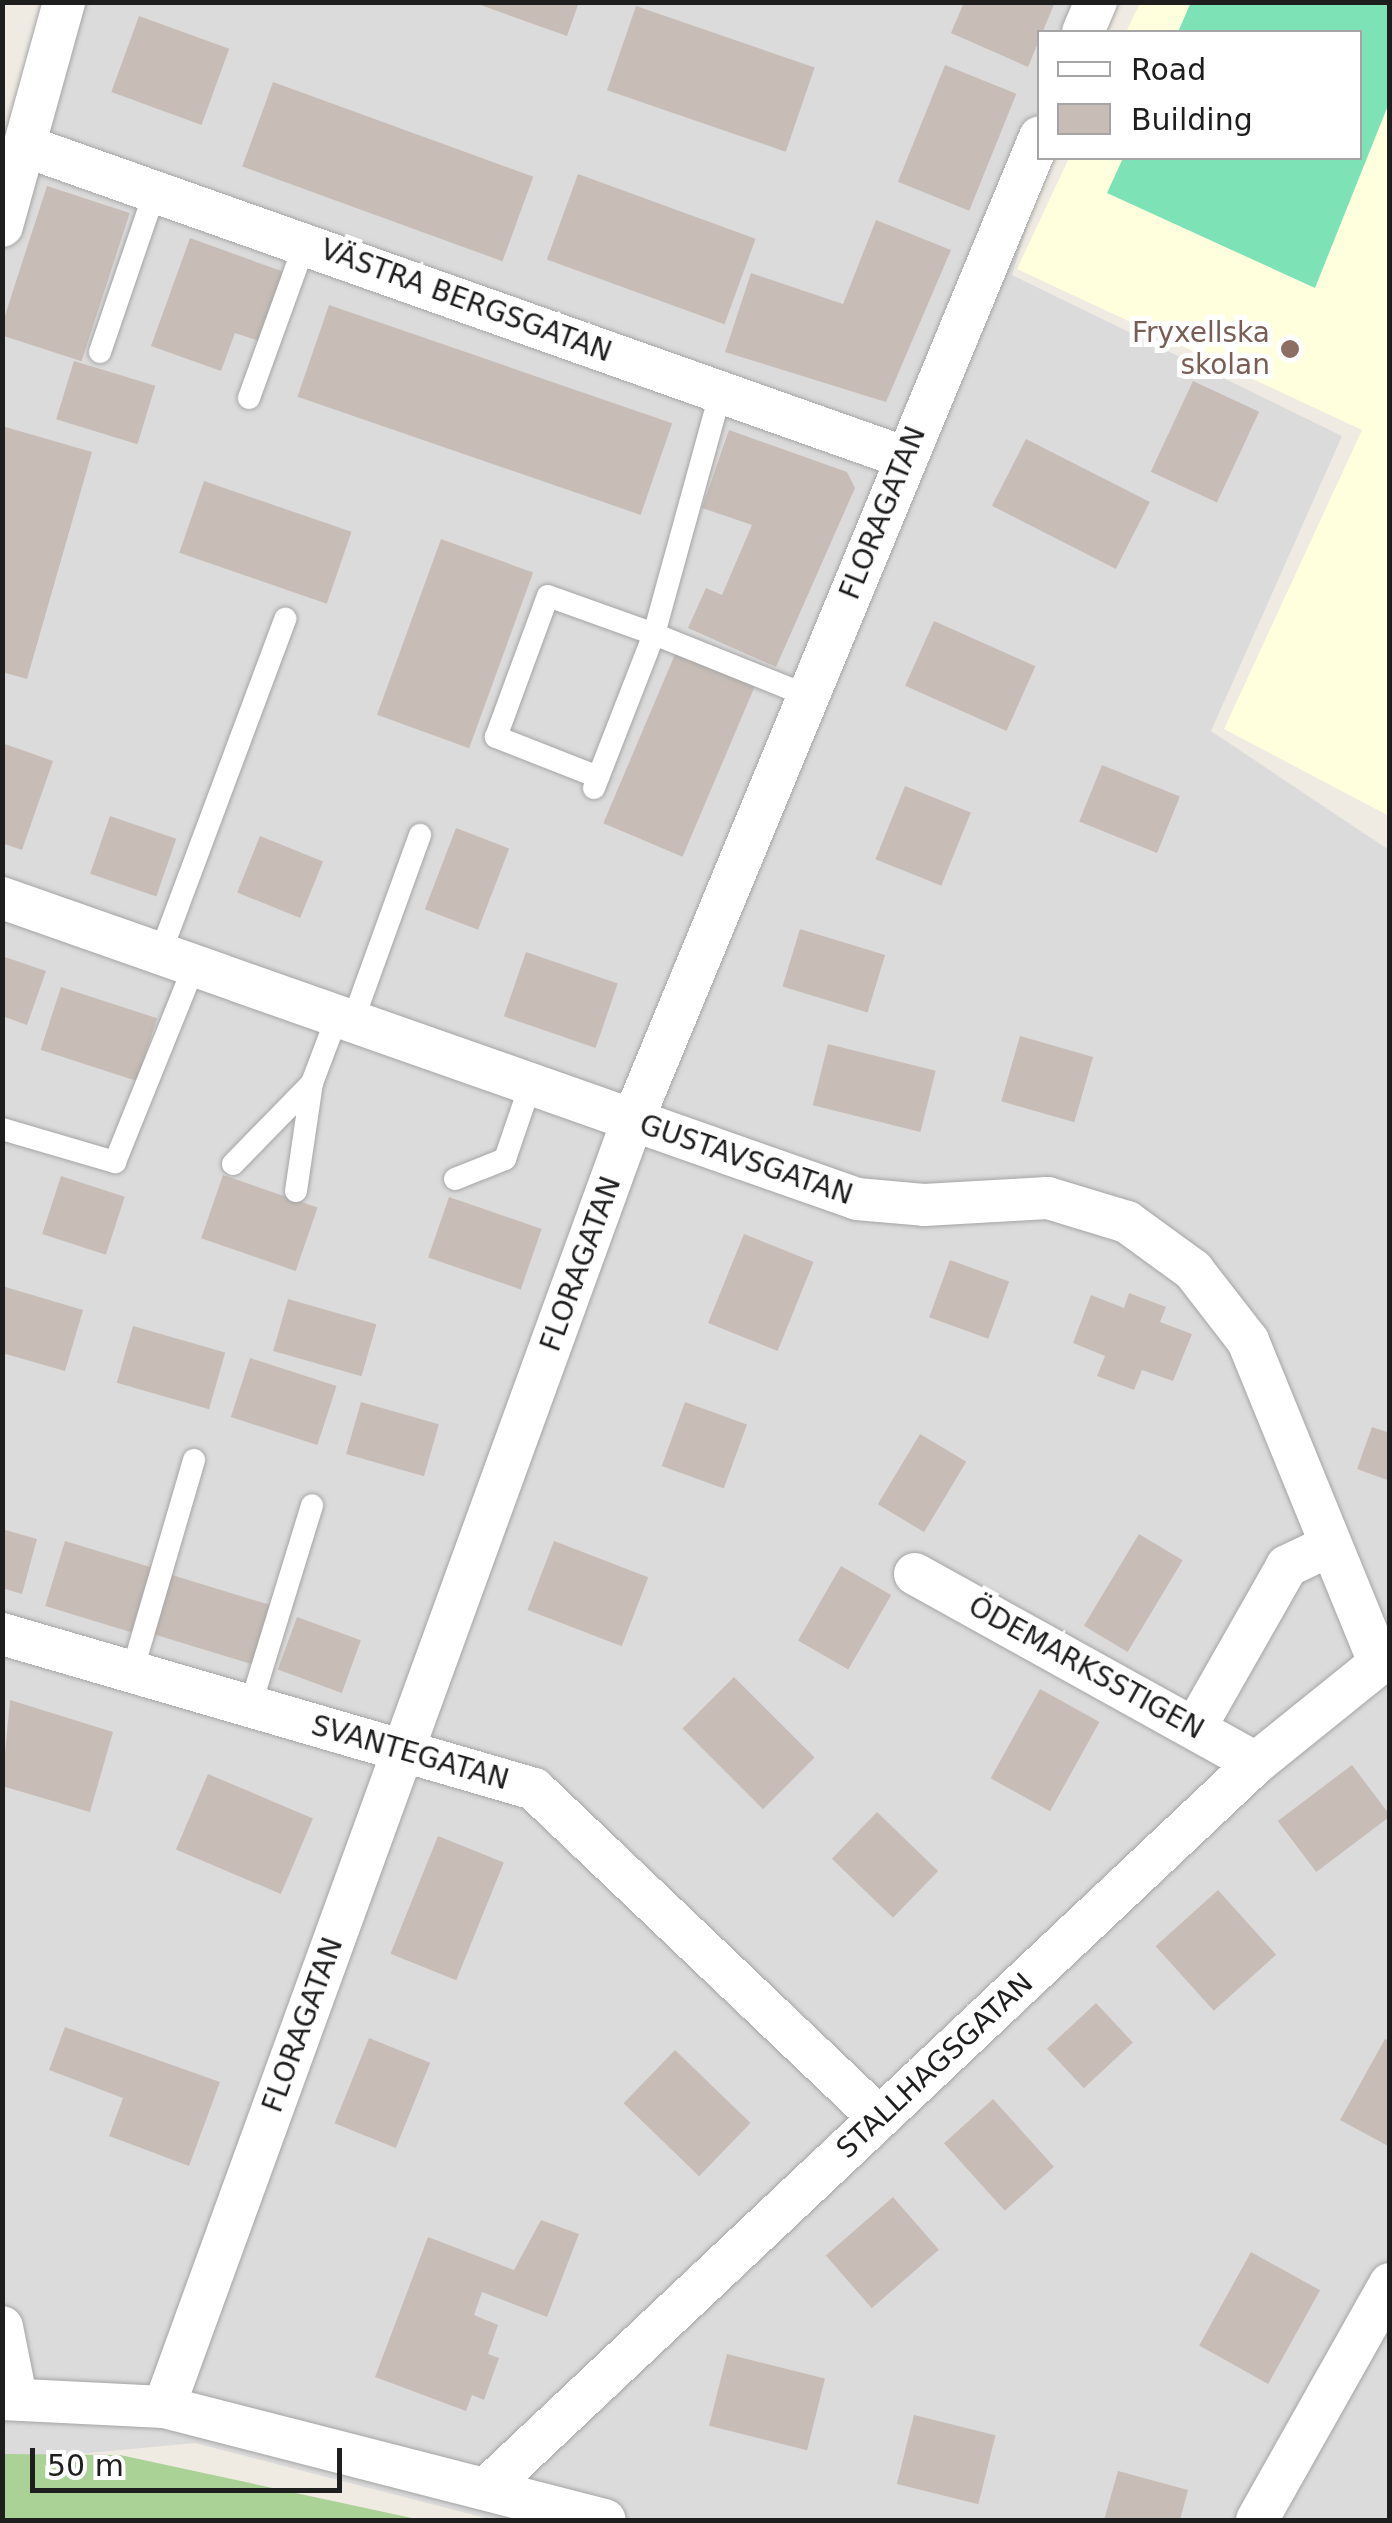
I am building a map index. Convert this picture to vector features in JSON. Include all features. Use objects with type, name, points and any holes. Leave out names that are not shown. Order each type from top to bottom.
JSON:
[{"type":"street","points":[[2,226],[64,2]]},
{"type":"street","points":[[1084,30],[1096,2]]},
{"type":"street","name":"FLORAGATAN","points":[[164,2407],[632,1122],[1037,144]]},
{"type":"street","name":"VÄSTRA BERGSGATAN","points":[[25,146],[906,458]]},
{"type":"street","name":"GUSTAVSGATAN","points":[[2,898],[857,1199],[924,1205],[1048,1198],[1127,1222],[1193,1270],[1248,1341],[1327,1547],[1384,1657]]},
{"type":"street","points":[[1195,1728],[1287,1566],[1327,1547]]},
{"type":"street","name":"ÖDEMARKSSTIGEN","points":[[915,1574],[1256,1763]]},
{"type":"street","name":"SVANTEGATAN","points":[[2,1634],[534,1789],[878,2117]]},
{"type":"street","name":"STALLHAGSGATAN","points":[[488,2486],[1256,1763],[1384,1657]]},
{"type":"street","points":[[1257,2520],[1390,2284]]},
{"type":"street","points":[[2,2327],[9,2398],[164,2407],[488,2486],[605,2520]]},
{"type":"lane","points":[[100,352],[154,190]]},
{"type":"lane","points":[[249,398],[305,243]]},
{"type":"lane","points":[[720,395],[654,634],[596,784],[496,737],[548,596],[654,634],[808,696]]},
{"type":"lane","points":[[2,1129],[114,1162],[285,619]]},
{"type":"lane","points":[[233,1164],[312,1083],[345,1020],[420,836]]},
{"type":"lane","points":[[296,1190],[312,1083]]},
{"type":"lane","points":[[455,1179],[505,1159],[530,1086]]},
{"type":"lane","points":[[132,1672],[194,1460]]},
{"type":"lane","points":[[250,1707],[312,1505]]},
{"type":"shaded area","points":[[60,3],[1099,3],[1090,30],[1037,30],[1037,160],[1048,160],[1012,275],[1342,436],[1211,731],[1389,850],[1389,2520],[493,2520],[195,2443],[3,2461],[2,169]]},
{"type":"shaded area","name":"Fryxellska skolan","points":[[1140,3],[1389,3],[1389,816],[1224,729],[1362,430],[1017,269],[1068,160],[1362,160],[1362,30],[1127,30]]},
{"type":"green space","points":[[1191,2],[1389,3],[1389,103],[1315,288],[1107,193],[1122,160],[1362,160],[1362,30],[1179,30]]},
{"type":"green space","points":[[3,2454],[120,2455],[421,2520],[3,2520]]},
{"type":"building","points":[[472,2],[579,2],[567,36]]},
{"type":"building","points":[[964,2],[1055,2],[1043,30],[1037,30],[1037,45],[1028,67],[951,33]]},
{"type":"building","points":[[636,6],[815,68],[786,152],[607,90]]},
{"type":"building","points":[[139,16],[229,49],[202,125],[111,92]]},
{"type":"building","points":[[945,65],[1016,94],[969,211],[898,182]]},
{"type":"building","points":[[273,82],[533,177],[503,261],[242,167]]},
{"type":"building","points":[[578,174],[756,239],[724,324],[547,260]]},
{"type":"building","points":[[47,186],[130,213],[82,361],[2,335],[2,324]]},
{"type":"building","points":[[876,220],[951,250],[886,402],[725,352],[751,273],[843,304]]},
{"type":"building","points":[[190,238],[284,272],[259,341],[235,333],[221,371],[151,346]]},
{"type":"building","points":[[329,305],[672,423],[641,515],[297,397]]},
{"type":"building","points":[[74,361],[155,386],[137,444],[56,419]]},
{"type":"building","points":[[1193,381],[1259,412],[1217,502],[1151,472]]},
{"type":"building","points":[[2,426],[92,452],[27,679],[2,672]]},
{"type":"building","points":[[729,430],[847,472],[855,488],[776,667],[688,628],[706,588],[722,595],[752,525],[702,508]]},
{"type":"building","points":[[1026,439],[1150,502],[1116,569],[992,506]]},
{"type":"building","points":[[204,481],[352,532],[327,604],[179,553]]},
{"type":"building","points":[[441,539],[533,573],[469,748],[377,715]]},
{"type":"building","points":[[934,621],[1035,666],[1007,731],[905,686]]},
{"type":"building","points":[[676,652],[755,686],[682,857],[603,823]]},
{"type":"building","points":[[2,743],[53,761],[22,850],[2,843]]},
{"type":"building","points":[[1102,765],[1180,796],[1157,853],[1079,822]]},
{"type":"building","points":[[905,786],[971,813],[941,886],[875,859]]},
{"type":"building","points":[[110,816],[176,839],[156,896],[90,874]]},
{"type":"building","points":[[456,828],[509,848],[478,930],[425,909]]},
{"type":"building","points":[[260,836],[323,861],[300,918],[237,893]]},
{"type":"building","points":[[800,929],[885,955],[868,1012],[782,986]]},
{"type":"building","points":[[526,952],[618,984],[596,1048],[504,1016]]},
{"type":"building","points":[[2,956],[46,971],[27,1025],[2,1016]]},
{"type":"building","points":[[61,987],[157,1018],[137,1081],[41,1050]]},
{"type":"building","points":[[1020,1036],[1093,1057],[1074,1122],[1001,1101]]},
{"type":"building","points":[[828,1044],[936,1071],[920,1132],[813,1105]]},
{"type":"building","points":[[223,1175],[318,1208],[296,1271],[201,1238]]},
{"type":"building","points":[[61,1176],[125,1197],[106,1255],[42,1234]]},
{"type":"building","points":[[449,1197],[542,1229],[521,1289],[428,1258]]},
{"type":"building","points":[[744,1234],[814,1262],[778,1351],[708,1323]]},
{"type":"building","points":[[950,1260],[1009,1282],[988,1339],[929,1317]]},
{"type":"building","points":[[2,1286],[83,1310],[65,1371],[2,1353]]},
{"type":"building","points":[[1129,1293],[1166,1307],[1160,1322],[1192,1334],[1173,1381],[1142,1370],[1134,1390],[1097,1376],[1105,1356],[1073,1343],[1091,1295],[1124,1308]]},
{"type":"building","points":[[288,1299],[376,1324],[362,1376],[273,1351]]},
{"type":"building","points":[[133,1326],[225,1352],[209,1409],[117,1383]]},
{"type":"building","points":[[250,1358],[337,1386],[317,1445],[231,1417]]},
{"type":"building","points":[[361,1402],[439,1424],[424,1476],[346,1454]]},
{"type":"building","points":[[685,1402],[747,1425],[724,1488],[662,1466]]},
{"type":"building","points":[[1372,1427],[1390,1433],[1390,1481],[1357,1469]]},
{"type":"building","points":[[920,1434],[966,1462],[924,1532],[878,1504]]},
{"type":"building","points":[[2,1529],[37,1539],[22,1594],[2,1588]]},
{"type":"building","points":[[1139,1534],[1183,1560],[1128,1652],[1084,1626]]},
{"type":"building","points":[[65,1541],[151,1567],[131,1632],[45,1606]]},
{"type":"building","points":[[554,1541],[648,1577],[622,1646],[527,1610]]},
{"type":"building","points":[[841,1566],[891,1595],[848,1669],[798,1640]]},
{"type":"building","points":[[172,1575],[275,1607],[257,1666],[154,1634]]},
{"type":"building","points":[[297,1617],[361,1640],[342,1693],[278,1670]]},
{"type":"building","points":[[734,1677],[815,1758],[763,1809],[682,1729]]},
{"type":"building","points":[[1040,1689],[1099,1722],[1050,1811],[991,1778]]},
{"type":"building","points":[[10,1700],[113,1732],[90,1812],[2,1786]]},
{"type":"building","points":[[1352,1765],[1390,1817],[1316,1872],[1278,1821]]},
{"type":"building","points":[[208,1774],[313,1819],[281,1894],[176,1849]]},
{"type":"building","points":[[877,1812],[938,1871],[893,1918],[832,1859]]},
{"type":"building","points":[[438,1836],[504,1863],[456,1980],[390,1954]]},
{"type":"building","points":[[1218,1890],[1276,1955],[1214,2011],[1156,1946]]},
{"type":"building","points":[[1096,2003],[1133,2042],[1084,2088],[1047,2049]]},
{"type":"building","points":[[65,2027],[220,2082],[189,2166],[109,2136],[123,2098],[49,2070]]},
{"type":"building","points":[[369,2038],[430,2063],[396,2148],[335,2123]]},
{"type":"building","points":[[1385,2039],[1390,2041],[1390,2147],[1340,2120]]},
{"type":"building","points":[[675,2050],[751,2123],[699,2176],[624,2103]]},
{"type":"building","points":[[993,2099],[1054,2167],[1005,2211],[944,2143]]},
{"type":"building","points":[[893,2197],[939,2250],[872,2308],[826,2255]]},
{"type":"building","points":[[541,2220],[579,2234],[547,2317],[482,2292],[474,2315],[498,2325],[488,2354],[499,2358],[484,2400],[472,2395],[466,2411],[375,2377],[428,2237],[514,2270]]},
{"type":"building","points":[[1251,2252],[1320,2290],[1268,2384],[1199,2346]]},
{"type":"building","points":[[727,2354],[825,2378],[807,2450],[709,2426]]},
{"type":"building","points":[[914,2415],[996,2435],[978,2504],[897,2484]]},
{"type":"building","points":[[1118,2471],[1188,2490],[1180,2520],[1104,2520]]},
{"type":"place","name":"Fryxellska skolan","points":[[1290,349]]}]
